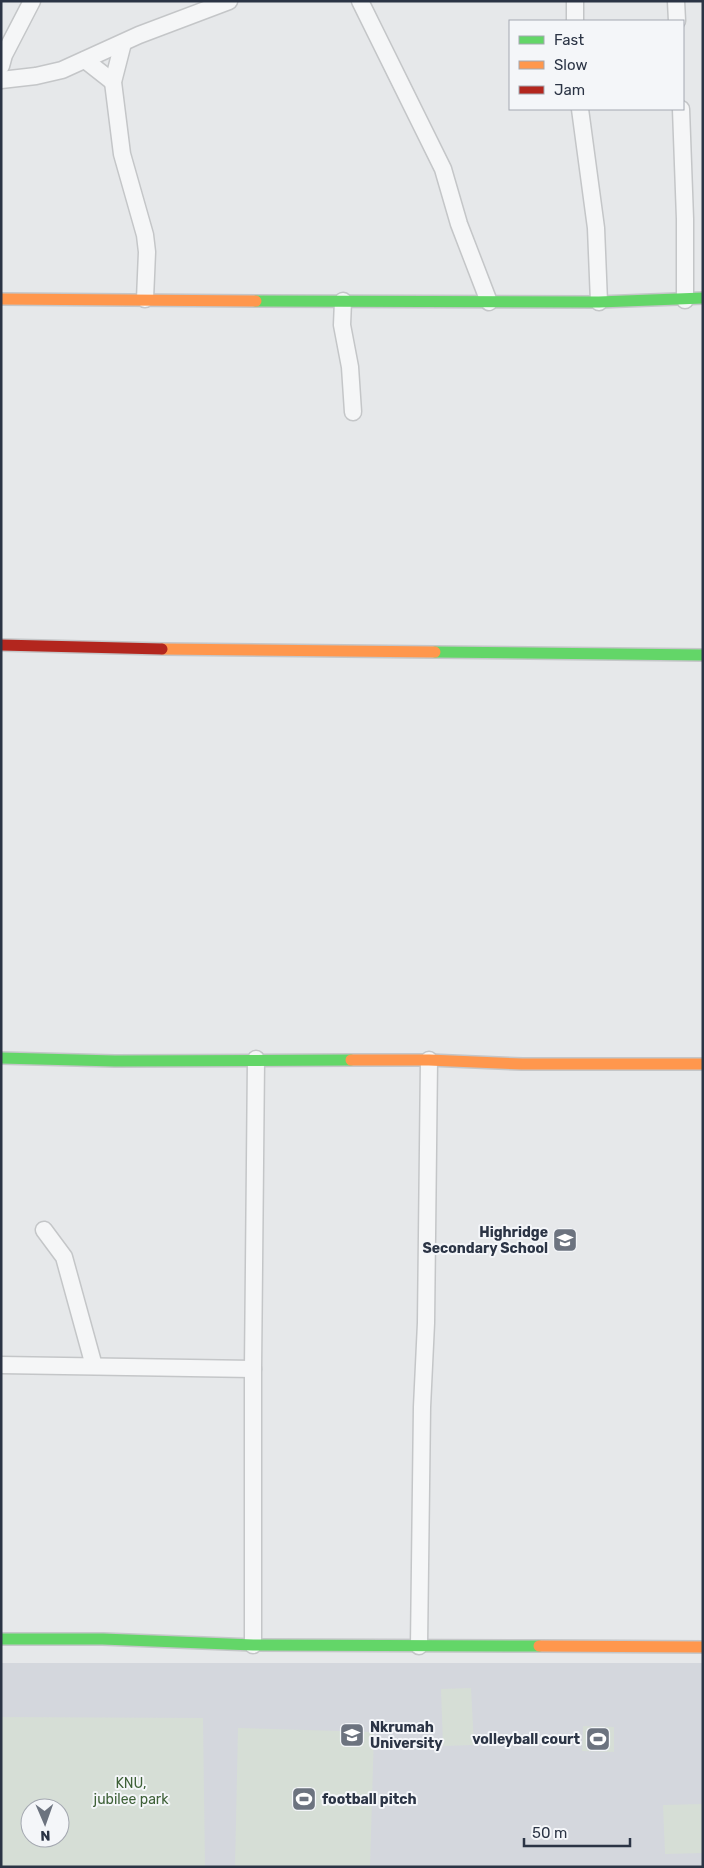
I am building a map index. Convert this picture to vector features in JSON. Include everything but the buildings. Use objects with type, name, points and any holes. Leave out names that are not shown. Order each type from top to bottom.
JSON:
[{"type":"street","points":[[1,66],[4,55],[32,1]]},
{"type":"street","points":[[1,80],[54,72],[139,35],[229,1]]},
{"type":"street","points":[[360,1],[443,169],[459,224],[489,302]]},
{"type":"street","points":[[575,1],[576,20]]},
{"type":"street","points":[[676,1],[677,20]]},
{"type":"street","points":[[123,43],[113,82],[122,154],[145,235],[147,252],[145,299]]},
{"type":"street","points":[[84,60],[113,82]]},
{"type":"street","points":[[580,110],[596,228],[599,302]]},
{"type":"street","points":[[682,110],[685,219],[684,300]]},
{"type":"street","points":[[1,299],[599,302],[703,298]]},
{"type":"street","points":[[343,301],[342,325],[350,367],[353,412]]},
{"type":"street","points":[[1,645],[146,649],[703,655]]},
{"type":"street","points":[[1,1058],[115,1061],[256,1059],[429,1060],[522,1064],[703,1064]]},
{"type":"street","points":[[253,1645],[256,1059]]},
{"type":"street","points":[[419,1646],[429,1060]]},
{"type":"street","points":[[44,1230],[64,1257],[94,1366]]},
{"type":"street","points":[[1,1366],[253,1369]]},
{"type":"street","points":[[1,1639],[103,1639],[253,1645],[703,1647]]},
{"type":"shaded area","name":"Nkrumah University","points":[[1,1663],[703,1663],[703,1867],[1,1867]]},
{"type":"green space","points":[[471,1688],[474,1745],[443,1746],[441,1689]]},
{"type":"green space","name":"KNU, jubilee park","points":[[1,1717],[203,1718],[205,1867],[1,1867]]},
{"type":"green space","name":"volleyball court","points":[[583,1726],[614,1727],[614,1752],[582,1751]]},
{"type":"green space","name":"football pitch","points":[[238,1728],[374,1732],[370,1867],[235,1867]]},
{"type":"green space","points":[[703,1804],[703,1853],[665,1854],[663,1805]]},
{"type":"traffic: fast","points":[[256,301],[599,302],[703,298]]},
{"type":"traffic: fast","points":[[435,652],[703,655]]},
{"type":"traffic: fast","points":[[1,1058],[115,1061],[351,1060]]},
{"type":"traffic: fast","points":[[1,1639],[103,1639],[253,1645],[539,1646]]},
{"type":"traffic: slow","points":[[1,299],[256,301]]},
{"type":"traffic: slow","points":[[162,649],[435,652]]},
{"type":"traffic: slow","points":[[351,1060],[429,1060],[522,1064],[703,1064]]},
{"type":"traffic: slow","points":[[539,1646],[703,1647]]},
{"type":"traffic: jam","points":[[1,645],[162,649]]},
{"type":"place","name":"Highridge Secondary School","points":[[565,1240]]},
{"type":"place","name":"Nkrumah University","points":[[352,1735]]},
{"type":"place","name":"volleyball court","points":[[598,1739]]},
{"type":"place","name":"football pitch","points":[[304,1799]]}]
